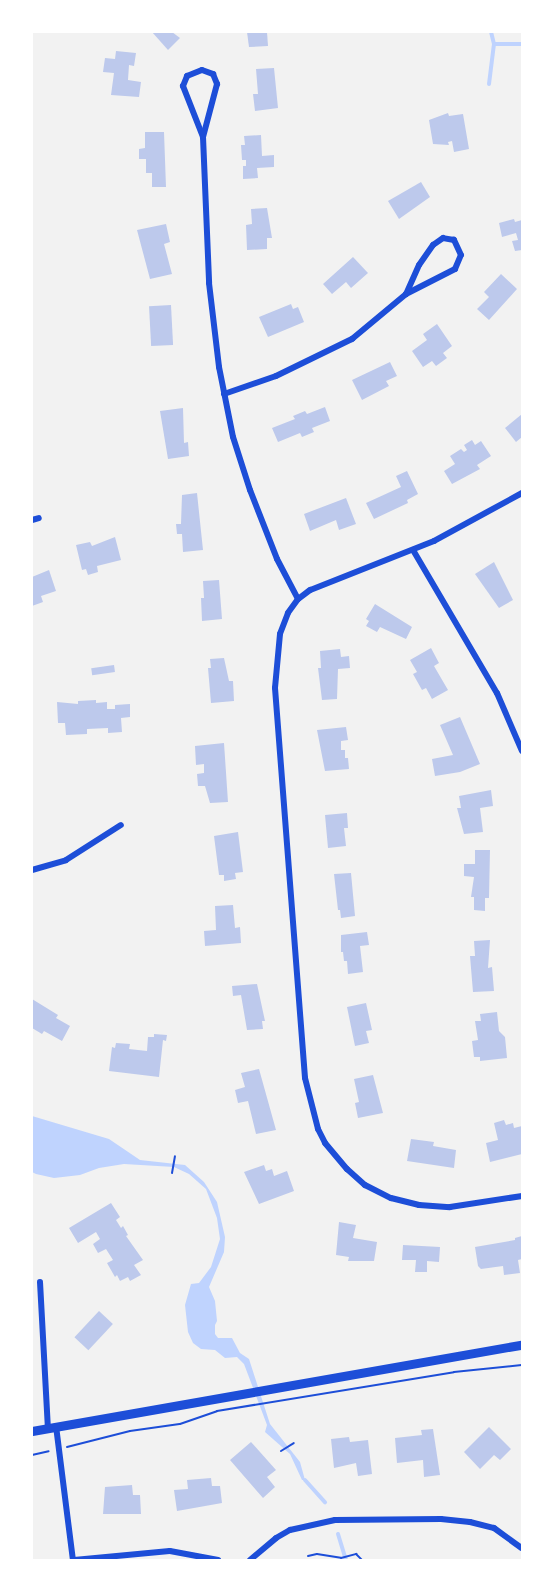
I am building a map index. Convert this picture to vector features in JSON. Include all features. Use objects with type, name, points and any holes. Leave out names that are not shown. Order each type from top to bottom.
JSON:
[{"type":"main road","points":[[32,1431],[522,1345]]},
{"type":"street","points":[[202,138],[217,84],[213,74],[202,70],[187,76],[183,86],[202,138],[209,283],[224,394],[233,437],[250,490],[277,559],[298,599]]},
{"type":"street","points":[[224,394],[276,376],[352,339],[406,294],[455,269],[461,255],[454,240],[443,238],[433,244],[419,265],[406,294]]},
{"type":"street","points":[[522,493],[464,526],[413,550],[310,590],[298,599],[288,613],[280,634],[275,688],[306,1078],[318,1130],[325,1143],[347,1170],[365,1185],[391,1198],[419,1205],[450,1207],[522,1196]]},
{"type":"street","points":[[32,520],[39,518]]},
{"type":"street","points":[[413,550],[503,704],[522,751]]},
{"type":"street","points":[[32,870],[66,860],[121,825]]},
{"type":"street","points":[[40,1282],[52,1427],[74,1560],[170,1551],[218,1560]]},
{"type":"street","points":[[250,1560],[276,1538],[290,1530],[335,1520],[441,1519],[470,1522],[494,1528],[522,1548]]},
{"type":"path","points":[[172,1173],[175,1156]]},
{"type":"path","points":[[69,1446],[130,1431],[180,1424],[217,1411],[454,1372],[522,1365]]},
{"type":"path","points":[[281,1451],[294,1443]]},
{"type":"path","points":[[32,1455],[50,1451]]},
{"type":"path","points":[[308,1556],[317,1554],[341,1558],[356,1554],[362,1560]]},
{"type":"water","points":[[32,1116],[109,1139],[140,1160],[185,1165],[204,1182],[217,1202],[225,1237],[224,1252],[209,1287],[215,1301],[217,1321],[215,1334],[218,1338],[232,1338],[240,1353],[249,1359],[270,1424],[300,1462],[305,1480],[302,1480],[290,1454],[265,1432],[267,1425],[244,1364],[237,1357],[225,1358],[215,1350],[201,1349],[193,1343],[188,1332],[185,1305],[191,1284],[199,1283],[211,1267],[220,1239],[217,1218],[206,1189],[189,1174],[174,1167],[124,1164],[99,1168],[80,1175],[54,1178],[36,1174],[32,1172]]},
{"type":"building","points":[[152,32],[172,32],[180,38],[168,50]]},
{"type":"building","points":[[247,32],[267,32],[268,46],[249,47]]},
{"type":"building","points":[[116,51],[136,53],[134,66],[129,65],[128,80],[141,82],[139,97],[111,95],[114,73],[103,72],[105,58],[115,59]]},
{"type":"building","points":[[274,68],[278,108],[255,111],[253,94],[258,94],[256,69]]},
{"type":"building","points":[[448,113],[449,116],[463,114],[469,149],[454,152],[452,141],[448,142],[449,145],[433,144],[429,120]]},
{"type":"building","points":[[145,132],[164,132],[166,187],[152,187],[152,173],[146,173],[146,159],[139,159],[139,149],[145,148]]},
{"type":"building","points":[[261,135],[262,156],[274,155],[274,167],[257,168],[258,178],[243,179],[243,166],[246,166],[246,160],[242,160],[241,145],[245,145],[244,136]]},
{"type":"building","points":[[421,182],[430,197],[399,219],[388,201]]},
{"type":"building","points":[[267,208],[272,238],[267,238],[267,249],[247,250],[246,225],[252,224],[251,209]]},
{"type":"building","points":[[514,219],[515,222],[522,220],[522,250],[515,251],[512,241],[518,240],[516,233],[502,237],[499,223]]},
{"type":"building","points":[[166,224],[170,242],[164,244],[172,274],[150,279],[137,230]]},
{"type":"building","points":[[353,257],[368,273],[351,288],[346,282],[332,294],[323,284]]},
{"type":"building","points":[[501,274],[517,289],[489,320],[477,309],[489,297],[484,292]]},
{"type":"building","points":[[291,304],[293,309],[298,307],[304,322],[268,337],[259,317]]},
{"type":"building","points":[[171,305],[173,345],[151,346],[149,306]]},
{"type":"building","points":[[437,324],[452,346],[443,353],[447,358],[436,366],[432,361],[423,367],[412,351],[427,340],[423,334]]},
{"type":"building","points":[[390,362],[397,376],[386,381],[389,386],[362,400],[352,380]]},
{"type":"building","points":[[325,407],[330,421],[312,428],[314,432],[302,437],[300,433],[278,442],[272,428],[295,419],[293,416],[305,411],[307,414]]},
{"type":"building","points":[[183,408],[184,443],[188,442],[189,456],[168,459],[160,411]]},
{"type":"building","points":[[522,414],[522,437],[516,442],[505,428]]},
{"type":"building","points":[[472,440],[475,445],[481,441],[491,456],[477,465],[480,469],[452,484],[444,471],[455,464],[450,456],[461,449],[464,452],[467,450],[464,445]]},
{"type":"building","points":[[407,471],[418,494],[407,500],[408,503],[374,519],[366,503],[401,487],[396,476]]},
{"type":"building","points":[[197,493],[203,550],[183,552],[182,534],[177,534],[176,524],[181,524],[182,495]]},
{"type":"building","points":[[346,498],[356,524],[339,530],[336,520],[310,531],[304,514]]},
{"type":"building","points":[[115,537],[121,560],[97,566],[98,572],[88,575],[86,569],[82,570],[76,545],[90,542],[92,546]]},
{"type":"building","points":[[494,562],[513,600],[499,608],[475,574]]},
{"type":"building","points":[[49,570],[56,591],[41,596],[43,602],[32,606],[32,577]]},
{"type":"building","points":[[219,580],[222,619],[202,621],[203,581]]},
{"type":"building","points":[[375,604],[412,627],[406,639],[380,627],[377,632],[366,626],[369,621],[366,619]]},
{"type":"building","points":[[431,648],[439,663],[434,666],[448,690],[432,699],[426,688],[422,690],[413,674],[417,672],[410,660]]},
{"type":"building","points":[[340,649],[341,657],[349,656],[350,668],[338,669],[337,699],[322,700],[318,668],[321,668],[320,651]]},
{"type":"building","points":[[224,658],[229,681],[233,681],[234,701],[211,703],[208,668],[211,668],[210,659]]},
{"type":"building","points":[[114,665],[115,672],[92,675],[91,668]]},
{"type":"building","points":[[96,700],[96,703],[107,702],[107,709],[115,709],[115,705],[130,704],[130,717],[121,718],[122,732],[108,733],[108,728],[87,729],[87,734],[66,735],[65,723],[58,723],[57,702],[78,704],[78,701]]},
{"type":"building","points":[[460,717],[480,764],[460,772],[435,776],[432,759],[453,755],[440,725]]},
{"type":"building","points":[[346,727],[348,740],[341,741],[341,750],[345,750],[349,769],[325,771],[317,730]]},
{"type":"building","points":[[224,743],[228,802],[210,803],[205,786],[198,786],[197,774],[204,773],[204,764],[196,765],[195,746]]},
{"type":"building","points":[[491,790],[493,806],[480,808],[483,832],[464,834],[457,808],[461,808],[459,796]]},
{"type":"building","points":[[347,813],[348,828],[344,828],[346,846],[328,848],[325,815]]},
{"type":"building","points":[[238,832],[243,872],[235,873],[236,879],[224,881],[224,875],[219,875],[214,836]]},
{"type":"building","points":[[475,850],[490,850],[489,898],[485,898],[485,911],[474,910],[474,897],[471,897],[474,877],[464,876],[464,864],[475,864]]},
{"type":"building","points":[[351,873],[355,916],[341,918],[334,874]]},
{"type":"building","points":[[233,905],[235,928],[240,927],[241,943],[205,946],[204,931],[216,930],[215,906]]},
{"type":"building","points":[[367,932],[369,945],[360,946],[363,972],[348,974],[347,961],[344,961],[343,952],[341,952],[341,935]]},
{"type":"building","points":[[490,940],[488,968],[492,967],[494,991],[473,992],[470,956],[475,956],[474,941]]},
{"type":"building","points":[[257,984],[265,1021],[262,1021],[263,1029],[247,1030],[241,995],[233,996],[232,986]]},
{"type":"building","points":[[32,999],[58,1015],[56,1018],[70,1026],[62,1041],[44,1031],[42,1034],[32,1028]]},
{"type":"building","points":[[366,1003],[372,1030],[366,1031],[369,1043],[355,1046],[347,1007]]},
{"type":"building","points":[[497,1012],[499,1031],[505,1037],[507,1058],[480,1061],[480,1057],[474,1057],[472,1041],[478,1040],[475,1021],[481,1021],[480,1014]]},
{"type":"building","points":[[154,1034],[167,1035],[166,1041],[163,1040],[159,1077],[109,1071],[112,1047],[115,1048],[116,1043],[130,1044],[129,1049],[147,1051],[148,1037],[154,1037]]},
{"type":"building","points":[[259,1069],[276,1130],[256,1134],[248,1101],[238,1103],[235,1090],[245,1087],[241,1073]]},
{"type":"building","points":[[373,1075],[383,1113],[358,1118],[355,1103],[359,1102],[354,1079]]},
{"type":"building","points":[[504,1120],[506,1125],[513,1123],[514,1128],[522,1126],[522,1154],[490,1162],[486,1143],[498,1140],[494,1123]]},
{"type":"building","points":[[411,1139],[434,1142],[433,1146],[456,1150],[454,1168],[407,1161]]},
{"type":"building","points":[[264,1165],[266,1171],[272,1169],[274,1176],[287,1171],[294,1191],[259,1204],[244,1172]]},
{"type":"building","points":[[111,1203],[120,1217],[116,1220],[121,1228],[123,1226],[128,1235],[126,1236],[143,1260],[134,1265],[141,1275],[130,1281],[128,1277],[120,1281],[117,1275],[115,1277],[107,1263],[113,1260],[106,1249],[98,1253],[93,1244],[100,1239],[96,1232],[78,1243],[69,1228]]},
{"type":"building","points":[[339,1222],[356,1225],[353,1238],[377,1242],[374,1261],[348,1261],[349,1257],[336,1255]]},
{"type":"building","points":[[522,1236],[522,1259],[518,1260],[520,1273],[504,1275],[503,1266],[481,1269],[478,1266],[475,1247],[515,1240]]},
{"type":"building","points":[[403,1245],[440,1247],[439,1262],[427,1261],[427,1272],[415,1272],[416,1260],[402,1260]]},
{"type":"building","points":[[99,1311],[113,1324],[88,1350],[74,1337]]},
{"type":"building","points":[[489,1427],[511,1449],[500,1460],[494,1455],[480,1469],[464,1452]]},
{"type":"building","points":[[433,1429],[440,1475],[424,1477],[423,1460],[397,1463],[395,1438],[422,1435],[421,1430]]},
{"type":"building","points":[[349,1437],[350,1442],[368,1440],[372,1474],[358,1476],[356,1463],[334,1468],[331,1439]]},
{"type":"building","points":[[251,1442],[276,1470],[267,1477],[275,1487],[263,1498],[230,1460]]},
{"type":"building","points":[[211,1478],[212,1486],[220,1486],[222,1503],[177,1511],[174,1490],[188,1489],[187,1480]]},
{"type":"building","points":[[132,1485],[133,1495],[140,1495],[141,1514],[103,1514],[105,1487]]},
{"type":"waterway","points":[[489,84],[494,44],[491,32]]},
{"type":"waterway","points":[[494,44],[522,44]]},
{"type":"waterway","points":[[305,1480],[325,1502]]},
{"type":"waterway","points":[[338,1534],[346,1560]]}]
